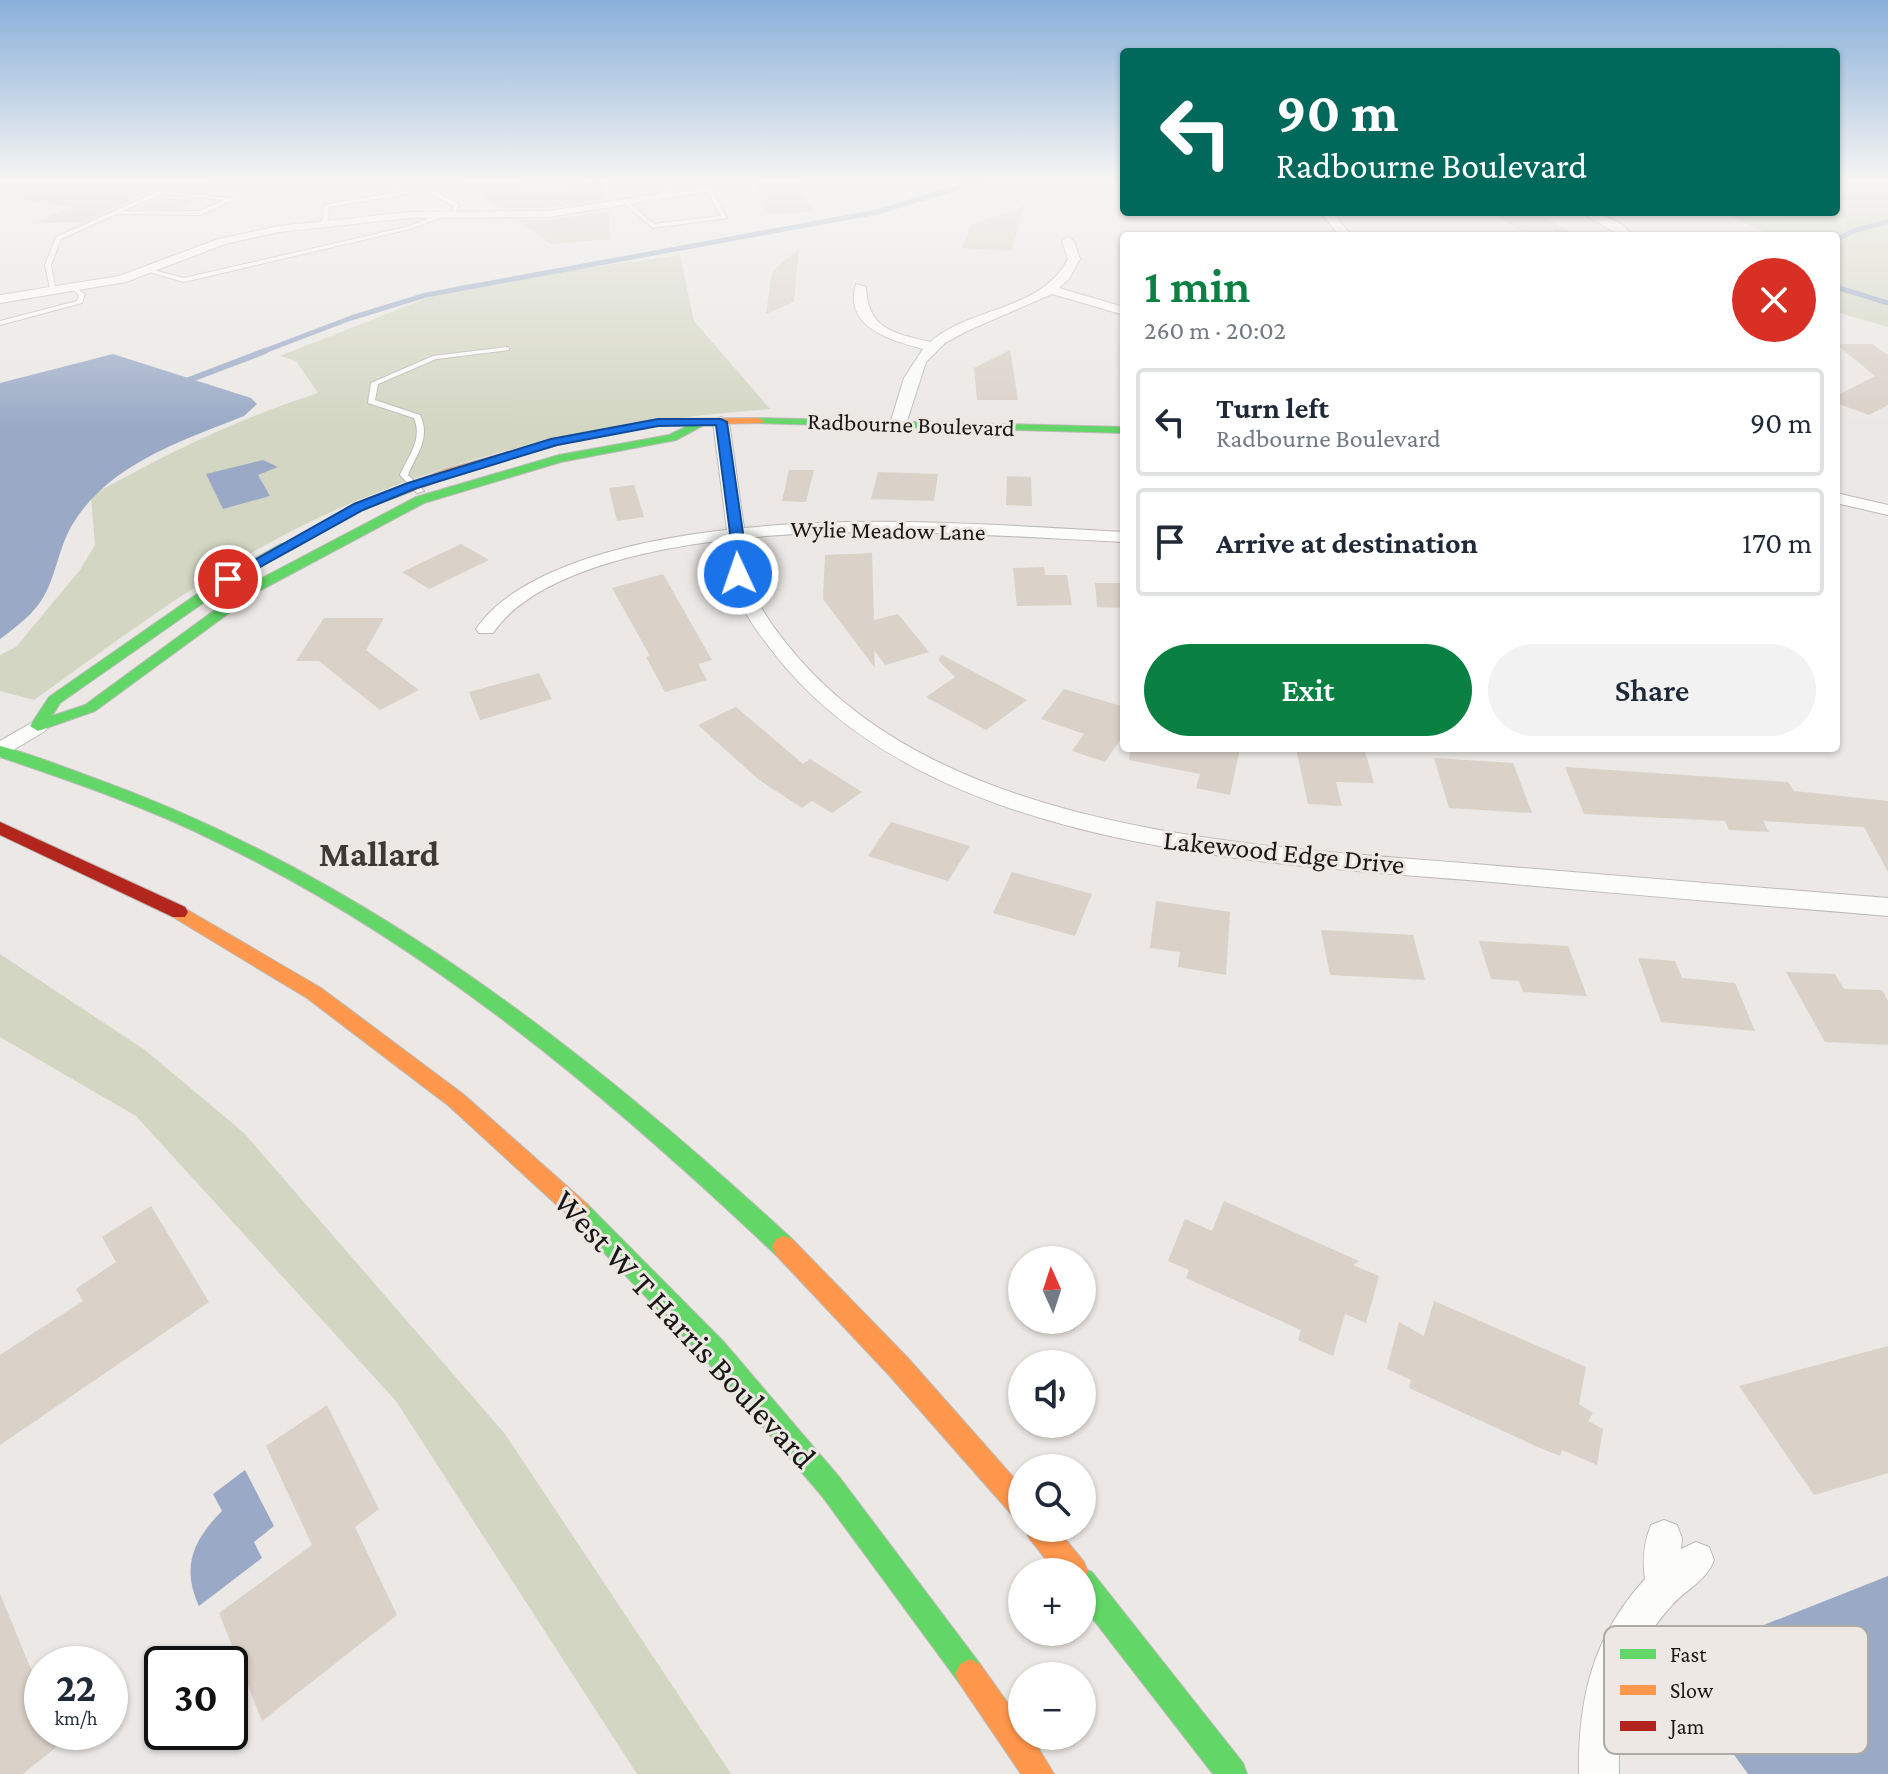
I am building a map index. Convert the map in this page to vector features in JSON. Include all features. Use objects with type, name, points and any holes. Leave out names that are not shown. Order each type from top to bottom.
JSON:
[{"type":"main road","name":"Radbourne Boulevard","points":[[38,726],[54,700],[228,579],[358,507],[412,486],[555,442],[658,422],[1120,430]]},
{"type":"main road","name":"Radbourne Boulevard","points":[[38,726],[90,708],[254,588],[314,553],[429,497],[559,459],[672,438],[698,424]]},
{"type":"main road","points":[[0,751],[99,785],[254,852],[354,906],[509,1010],[587,1068],[749,1211],[829,1290],[1008,1491]]},
{"type":"main road","name":"West W T Harris Boulevard","points":[[0,828],[116,878],[211,930],[328,1002],[532,1166],[621,1250],[820,1476],[909,1589],[1039,1774]]},
{"type":"main road","points":[[1050,1542],[1063,1558]]},
{"type":"main road","points":[[1096,1600],[1232,1774]]},
{"type":"street","points":[[0,299],[75,289],[149,271],[173,262]]},
{"type":"street","points":[[898,424],[916,367],[931,347],[962,327],[1052,290],[1073,262]]},
{"type":"street","points":[[860,287],[859,306],[869,323],[887,334],[931,347]]},
{"type":"street","points":[[1052,290],[1120,310]]},
{"type":"street","name":"Lakewood Edge Drive","points":[[721,422],[736,533],[733,543],[738,574],[750,605],[769,636],[811,683],[850,716],[897,747],[993,792],[1064,817],[1176,843],[1254,854],[1836,900],[1888,907]]},
{"type":"street","points":[[1840,499],[1888,510]]},
{"type":"street","name":"Wylie Meadow Lane","points":[[486,629],[497,612],[513,598],[563,574],[667,543],[736,533],[859,526],[1120,537]]},
{"type":"street","name":"Radbourne Boulevard","points":[[0,751],[38,726]]},
{"type":"street","points":[[1664,1538],[1661,1562],[1665,1584]]},
{"type":"street","points":[[1632,1626],[1665,1584],[1682,1575],[1696,1560]]},
{"type":"street","points":[[1599,1774],[1599,1698],[1604,1684]]},
{"type":"lane","points":[[49,262],[53,292]]},
{"type":"lane","points":[[149,271],[184,280],[262,262]]},
{"type":"lane","points":[[0,323],[80,302],[82,294],[75,289]]},
{"type":"lane","points":[[429,497],[412,486],[404,475],[411,457],[421,444],[424,429],[417,417],[371,401],[375,383],[435,357],[507,349]]},
{"type":"green space","points":[[630,262],[681,262],[694,321],[770,409],[704,415],[572,435],[507,450],[381,491],[319,517],[231,565],[145,621],[34,700],[0,691],[0,655],[16,647],[80,570],[95,545],[91,496],[202,438],[318,393],[296,361],[280,356],[460,285]]},
{"type":"green space","points":[[1840,262],[1888,262],[1888,327],[1840,313]]},
{"type":"green space","points":[[0,954],[145,1050],[244,1133],[505,1434],[731,1774],[637,1774],[396,1401],[136,1116],[0,1037]]},
{"type":"water","points":[[113,354],[251,398],[257,404],[244,416],[150,456],[107,484],[74,522],[40,602],[0,639],[0,383]]},
{"type":"water","points":[[263,460],[278,467],[258,475],[270,496],[223,509],[206,474]]},
{"type":"water","points":[[245,1470],[274,1526],[254,1542],[262,1558],[199,1606],[191,1579],[191,1566],[197,1544],[222,1511],[213,1494]]},
{"type":"water","points":[[1888,1576],[1888,1774],[1748,1774],[1733,1754],[1868,1754],[1868,1626],[1761,1626]]},
{"type":"building","points":[[783,262],[798,262],[794,302],[766,314],[772,271]]},
{"type":"building","points":[[1840,344],[1872,344],[1888,355],[1888,405],[1869,415],[1840,404],[1840,394],[1875,376],[1840,347]]},
{"type":"building","points":[[1010,350],[1018,400],[977,400],[974,368]]},
{"type":"building","points":[[789,470],[814,470],[806,502],[782,501]]},
{"type":"building","points":[[878,472],[938,474],[934,501],[871,499]]},
{"type":"building","points":[[1007,476],[1031,477],[1032,506],[1006,505]]},
{"type":"building","points":[[634,485],[644,517],[617,521],[609,488]]},
{"type":"building","points":[[461,544],[489,560],[429,589],[402,572]]},
{"type":"building","points":[[872,553],[874,620],[898,614],[929,652],[885,665],[874,650],[875,668],[823,599],[825,555]]},
{"type":"building","points":[[1044,567],[1045,575],[1067,575],[1072,605],[1017,606],[1013,568]]},
{"type":"building","points":[[663,574],[712,660],[698,664],[707,680],[665,692],[646,657],[650,656],[612,588]]},
{"type":"building","points":[[1095,583],[1120,583],[1120,608],[1097,607]]},
{"type":"building","points":[[324,618],[384,618],[366,650],[419,690],[380,710],[319,661],[296,661]]},
{"type":"building","points":[[942,655],[1027,700],[986,730],[926,697],[955,677],[938,660]]},
{"type":"building","points":[[539,673],[552,699],[480,720],[469,692]]},
{"type":"building","points":[[1064,689],[1120,706],[1120,740],[1105,762],[1072,751],[1084,734],[1041,719]]},
{"type":"building","points":[[736,707],[803,764],[810,759],[862,792],[832,813],[812,801],[802,808],[758,779],[698,725]]},
{"type":"building","points":[[1130,752],[1239,752],[1230,795],[1196,788],[1200,774],[1129,760]]},
{"type":"building","points":[[1297,752],[1365,752],[1374,783],[1336,782],[1342,806],[1308,804]]},
{"type":"building","points":[[1434,758],[1513,763],[1532,813],[1449,808]]},
{"type":"building","points":[[1565,767],[1788,782],[1794,791],[1888,801],[1888,872],[1864,827],[1763,821],[1769,832],[1729,830],[1725,821],[1584,814]]},
{"type":"building","points":[[891,822],[970,846],[948,881],[868,856]]},
{"type":"building","points":[[1012,872],[1092,894],[1075,936],[993,913]]},
{"type":"building","points":[[1156,901],[1230,912],[1226,975],[1178,967],[1180,952],[1150,948]]},
{"type":"building","points":[[1321,930],[1413,935],[1425,980],[1330,975]]},
{"type":"building","points":[[1479,941],[1568,946],[1587,996],[1523,992],[1519,981],[1491,979]]},
{"type":"building","points":[[1638,958],[1675,961],[1682,978],[1735,983],[1755,1031],[1661,1022]]},
{"type":"building","points":[[1786,972],[1835,974],[1844,989],[1882,990],[1888,1001],[1888,1045],[1825,1042]]},
{"type":"building","points":[[1224,1201],[1359,1261],[1353,1265],[1379,1276],[1366,1323],[1345,1314],[1333,1356],[1298,1340],[1301,1330],[1186,1278],[1189,1270],[1168,1261],[1185,1219],[1212,1231]]},
{"type":"building","points":[[151,1206],[209,1302],[0,1445],[0,1355],[83,1301],[76,1289],[116,1262],[102,1237]]},
{"type":"building","points":[[1434,1301],[1586,1367],[1579,1404],[1593,1413],[1588,1421],[1603,1429],[1597,1465],[1562,1450],[1560,1456],[1540,1448],[1409,1388],[1411,1380],[1387,1369],[1399,1322],[1424,1336]]},
{"type":"building","points":[[1888,1346],[1888,1473],[1814,1495],[1739,1386]]},
{"type":"building","points":[[327,1405],[379,1509],[355,1527],[397,1615],[262,1721],[248,1686],[248,1646],[232,1646],[219,1613],[312,1545],[266,1446]]},
{"type":"building","points":[[0,1594],[24,1652],[24,1750],[53,1750],[23,1774],[0,1774]]},
{"type":"waterway","points":[[259,353],[351,318],[426,295],[606,262]]},
{"type":"waterway","points":[[1840,288],[1888,303]]},
{"type":"waterway","points":[[181,383],[265,351]]},
{"type":"traffic: fast","points":[[758,421],[1120,430]]},
{"type":"traffic: fast","points":[[286,547],[228,579],[54,700],[38,726],[90,708],[254,588],[420,500],[559,459],[672,438],[698,424]]},
{"type":"traffic: fast","points":[[0,751],[195,824],[330,895],[400,938],[534,1032],[599,1083],[724,1190],[784,1247]]},
{"type":"traffic: fast","points":[[579,1211],[714,1350],[831,1487],[970,1674]]},
{"type":"traffic: fast","points":[[1096,1600],[1232,1774]]},
{"type":"traffic: slow","points":[[286,547],[358,507],[451,472],[555,442],[658,422],[758,421]]},
{"type":"traffic: slow","points":[[179,912],[314,993],[456,1100],[579,1211]]},
{"type":"traffic: slow","points":[[784,1247],[898,1366],[1008,1491]]},
{"type":"traffic: slow","points":[[1050,1542],[1063,1558]]},
{"type":"traffic: slow","points":[[970,1674],[1039,1774]]},
{"type":"traffic: jam","points":[[0,828],[179,912]]},
{"type":"district","name":"Mallard","points":[[379,854]]},
{"type":"route","points":[[228,579],[358,507],[412,486],[472,465],[555,442],[658,422],[721,422],[736,533],[733,543],[738,574]]}]
